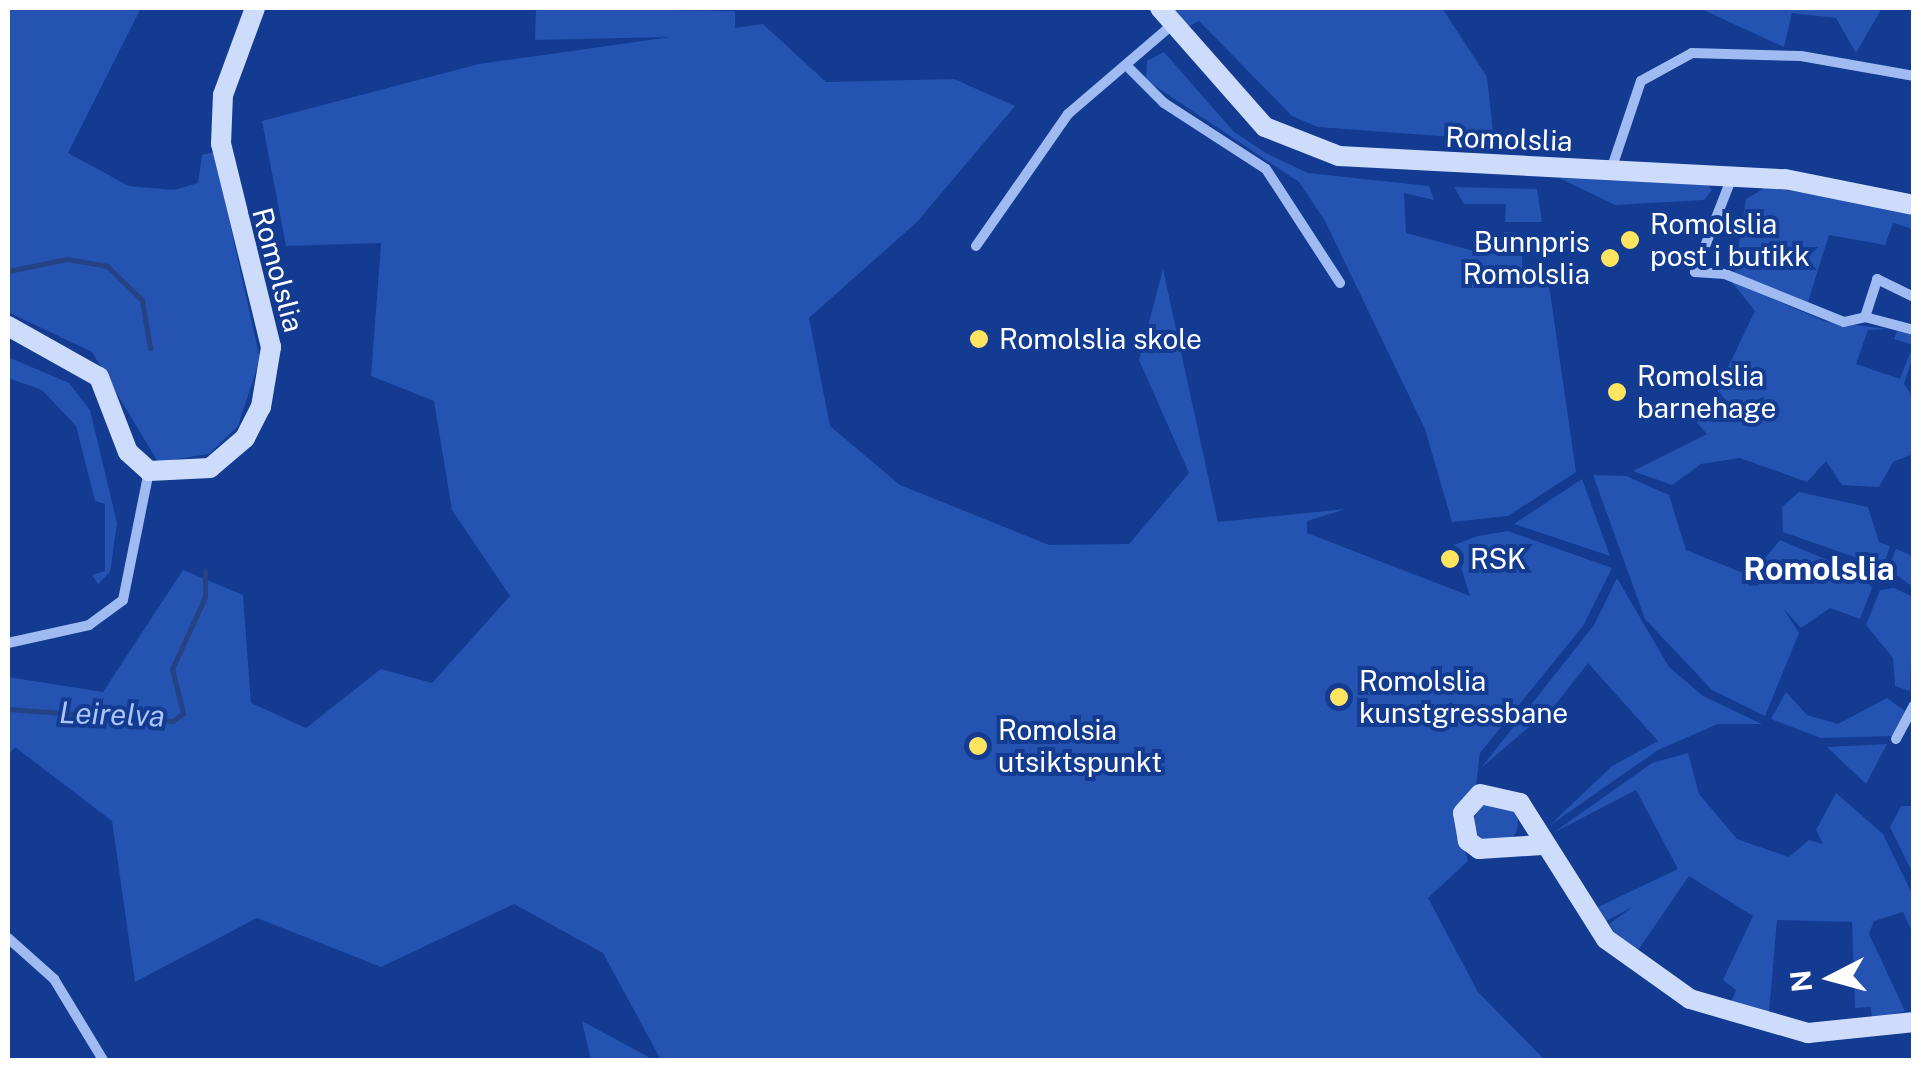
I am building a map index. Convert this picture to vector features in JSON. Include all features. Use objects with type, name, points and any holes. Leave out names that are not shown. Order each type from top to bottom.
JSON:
[{"type":"street","name":"Romolslia","points":[[148,471],[195,474],[226,457],[267,384],[267,320],[221,144],[223,96],[255,8]]},
{"type":"street","name":"Romolslia","points":[[1167,16],[1244,109],[1291,142],[1378,161],[1732,177],[1878,191],[1914,205]]},
{"type":"street","points":[[976,246],[1046,140],[1126,65],[1167,16]]},
{"type":"street","points":[[1610,170],[1641,80],[1692,53],[1801,56],[1914,76]]},
{"type":"street","points":[[1126,65],[1164,104],[1266,169],[1340,283]]},
{"type":"street","points":[[1732,177],[1696,272],[1725,274],[1844,322],[1865,318],[1914,330]]},
{"type":"street","points":[[1865,318],[1876,279],[1914,297]]},
{"type":"street","points":[[8,326],[99,378],[128,452],[148,471],[123,600],[78,629],[8,643]]},
{"type":"street","points":[[8,340],[46,349]]},
{"type":"street","points":[[1896,739],[1914,705]]},
{"type":"street","points":[[1542,845],[1606,939],[1690,1000],[1808,1033],[1914,1022]]},
{"type":"street","points":[[8,938],[54,979],[103,1060]]},
{"type":"shaded area","points":[[8,8],[141,8],[68,153],[129,186],[174,190],[198,183],[202,155],[214,152],[260,359],[238,426],[209,454],[158,462],[92,352],[8,312]]},
{"type":"shaded area","points":[[536,8],[735,11],[735,28],[763,24],[826,82],[954,79],[1015,106],[917,222],[809,318],[830,426],[900,485],[1049,545],[1129,544],[1189,473],[1139,360],[1163,269],[1218,522],[1346,509],[1307,521],[1307,533],[1470,596],[1454,545],[1478,536],[1508,531],[1612,568],[1583,626],[1480,753],[1476,786],[1455,817],[1468,861],[1428,898],[1478,992],[1545,1060],[661,1060],[603,953],[514,904],[381,967],[257,918],[135,982],[112,821],[15,747],[8,755],[8,677],[103,692],[183,570],[243,595],[251,703],[306,728],[381,669],[432,683],[510,596],[452,510],[434,401],[371,376],[381,243],[286,246],[262,121],[479,64],[670,37],[535,40]]},
{"type":"shaded area","points":[[1172,8],[1442,8],[1487,77],[1494,140],[1318,127],[1292,116],[1199,21],[1188,27]]},
{"type":"shaded area","points":[[1699,8],[1882,8],[1856,53],[1836,18],[1792,13],[1784,47]]},
{"type":"shaded area","points":[[1164,52],[1234,132],[1266,153],[1308,173],[1429,186],[1434,200],[1404,193],[1406,233],[1478,252],[1504,252],[1504,232],[1521,233],[1523,280],[1548,278],[1576,472],[1508,516],[1452,522],[1425,429],[1325,221],[1299,182],[1146,80],[1147,61]]},
{"type":"shaded area","points":[[1559,178],[1708,185],[1712,190],[1704,200],[1615,205]]},
{"type":"shaded area","points":[[1454,187],[1537,189],[1542,222],[1505,222],[1506,204],[1464,204]]},
{"type":"shaded area","points":[[1766,187],[1894,207],[1913,216],[1913,229],[1893,223],[1885,245],[1829,235],[1807,305],[1734,275],[1746,199]]},
{"type":"shaded area","points":[[1731,281],[1824,321],[1888,329],[1868,330],[1856,364],[1900,379],[1913,345],[1904,384],[1913,397],[1913,454],[1893,462],[1879,487],[1842,485],[1826,461],[1807,482],[1740,458],[1701,464],[1672,485],[1633,471],[1707,434],[1697,423],[1700,406],[1732,407],[1717,390],[1755,311]]},
{"type":"shaded area","points":[[1897,331],[1913,335],[1913,345],[1894,339]]},
{"type":"shaded area","points":[[8,357],[69,383],[90,410],[117,523],[110,572],[98,584],[92,575],[105,571],[105,504],[95,501],[76,426],[42,390],[8,378]]},
{"type":"shaded area","points":[[1593,475],[1626,476],[1669,495],[1686,550],[1743,573],[1749,586],[1759,585],[1758,567],[1780,540],[1863,575],[1872,588],[1860,619],[1830,608],[1801,628],[1783,608],[1799,633],[1765,716],[1712,690],[1645,619]]},
{"type":"shaded area","points":[[1582,479],[1610,556],[1514,524]]},
{"type":"shaded area","points":[[1799,492],[1868,507],[1879,542],[1890,546],[1883,567],[1783,532],[1782,507]]},
{"type":"shaded area","points":[[1896,549],[1913,556],[1913,587],[1888,569]]},
{"type":"shaded area","points":[[1617,578],[1669,667],[1703,696],[1762,724],[1718,724],[1658,750],[1549,826],[1612,766],[1658,741],[1588,663],[1556,704],[1481,768],[1594,625]]},
{"type":"shaded area","points":[[1894,588],[1913,597],[1910,691],[1895,686],[1893,658],[1866,625],[1880,590]]},
{"type":"shaded area","points":[[1786,692],[1807,715],[1838,724],[1887,698],[1905,711],[1893,736],[1821,738],[1771,719]]},
{"type":"shaded area","points":[[1887,744],[1866,784],[1827,747]]},
{"type":"shaded area","points":[[1688,753],[1699,794],[1737,839],[1789,857],[1809,840],[1823,844],[1816,830],[1836,793],[1883,834],[1913,896],[1913,934],[1903,912],[1874,921],[1869,934],[1905,1011],[1872,1019],[1871,1007],[1855,1008],[1852,922],[1777,920],[1769,1013],[1730,1005],[1736,990],[1723,980],[1753,916],[1689,876],[1636,953],[1621,940],[1609,924],[1634,906],[1606,921],[1598,907],[1678,869],[1636,790],[1553,833],[1652,763]]},
{"type":"shaded area","points":[[1496,801],[1512,807],[1518,823],[1512,839],[1496,845],[1480,839],[1474,823],[1480,807]]},
{"type":"shaded area","points":[[1901,806],[1913,806],[1913,874],[1890,827]]},
{"type":"shaded area","points":[[582,1021],[654,1060],[591,1060]]},
{"type":"waterway","name":"Leirelva","points":[[8,271],[67,259],[107,266],[142,300],[150,348]]},
{"type":"waterway","name":"Leirelva","points":[[8,709],[173,721],[183,713],[172,669],[205,597],[205,570]]},
{"type":"place","name":"Romolslia post i butikk","points":[[1630,240]]},
{"type":"place","name":"Bunnpris Romolslia","points":[[1610,258]]},
{"type":"place","name":"Romolslia skole","points":[[979,339]]},
{"type":"place","name":"Romolslia barnehage","points":[[1617,392]]},
{"type":"place","name":"RSK","points":[[1450,559]]},
{"type":"place","name":"Romolslia kunstgressbane","points":[[1339,697]]},
{"type":"place","name":"Romolsia utsiktspunkt","points":[[978,746]]},
{"type":"district","name":"Romolslia","points":[[1819,569]]}]
